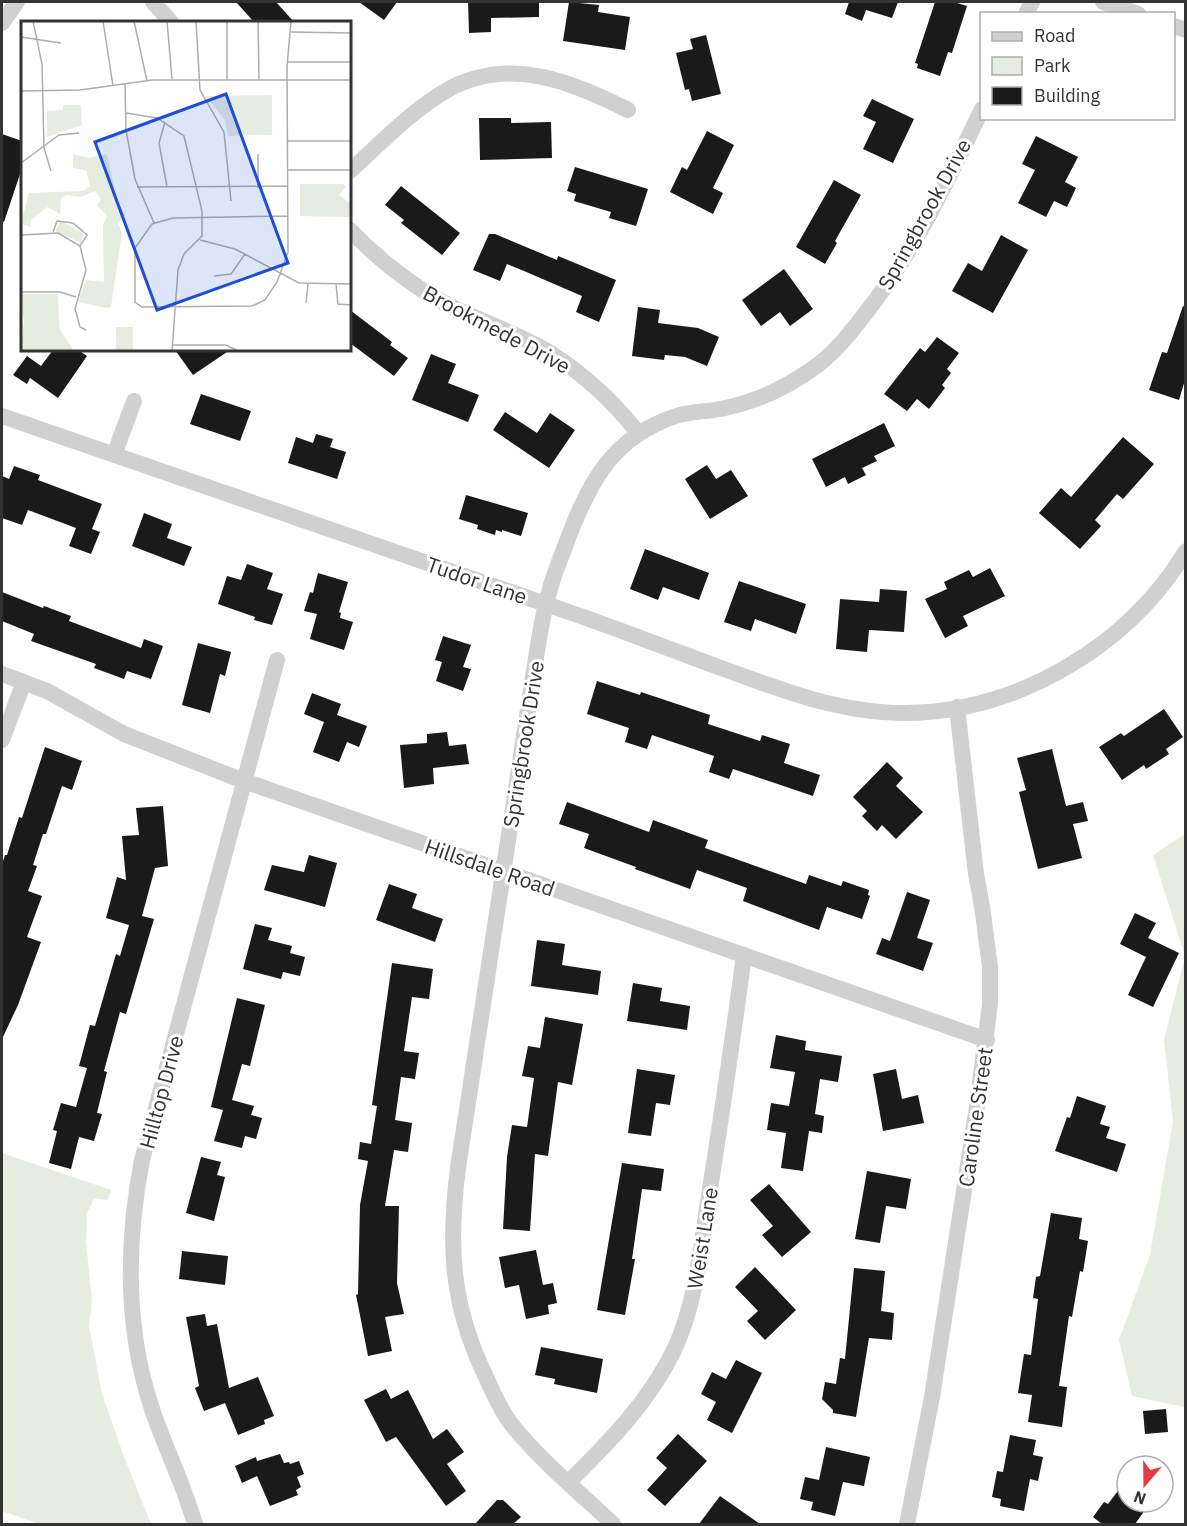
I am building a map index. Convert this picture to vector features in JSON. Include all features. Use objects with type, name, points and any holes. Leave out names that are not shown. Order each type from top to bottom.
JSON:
[{"type":"street","points":[[2,22],[16,2]]},
{"type":"street","points":[[153,2],[170,21]]},
{"type":"street","points":[[1103,2],[1132,12]]},
{"type":"street","points":[[351,170],[421,109],[450,89],[484,77],[518,74],[543,76],[586,90],[628,111]]},
{"type":"street","name":"Springbrook Drive","points":[[613,1524],[537,1452],[511,1424],[499,1405],[474,1352],[462,1318],[455,1284],[452,1247],[452,1215],[502,872],[549,590],[576,516],[593,480],[621,447],[657,423],[678,416],[725,408],[771,393],[805,373],[834,350],[886,287],[903,262],[939,196],[980,111]]},
{"type":"street","name":"Brookmede Drive","points":[[351,231],[384,264],[421,291],[549,352],[574,369],[601,390],[639,434]]},
{"type":"street","points":[[114,455],[134,401]]},
{"type":"street","name":"Tudor Lane","points":[[2,416],[546,604],[784,692],[828,704],[859,709],[906,713],[957,707],[989,701],[1024,689],[1056,673],[1100,644],[1140,610],[1164,583],[1185,551]]},
{"type":"street","name":"Hilltop Drive","points":[[195,1524],[154,1415],[134,1339],[130,1304],[131,1231],[142,1161],[277,660]]},
{"type":"street","name":"Hillsdale Road","points":[[2,674],[71,703],[124,734],[244,781],[987,1040]]},
{"type":"street","points":[[2,740],[24,682]]},
{"type":"street","name":"Caroline Street","points":[[907,1524],[932,1397],[987,1040],[990,1004],[990,967],[976,874],[957,707]]},
{"type":"street","name":"Weist Lane","points":[[569,1482],[634,1414],[658,1380],[675,1349],[689,1311],[726,1087],[744,955]]},
{"type":"green space","points":[[1185,834],[1185,956],[1153,855]]},
{"type":"green space","points":[[1185,957],[1185,1407],[1132,1396],[1119,1340],[1150,1255],[1173,1121],[1164,1040]]},
{"type":"green space","points":[[2,1153],[111,1190],[108,1200],[94,1198],[87,1214],[86,1242],[92,1300],[89,1326],[102,1394],[151,1524],[39,1524],[2,1511]]},
{"type":"building","points":[[236,2],[276,2],[293,21],[253,21]]},
{"type":"building","points":[[359,2],[397,2],[384,20]]},
{"type":"building","points":[[468,2],[539,2],[539,17],[491,18],[491,32],[469,33]]},
{"type":"building","points":[[569,2],[599,5],[598,12],[630,17],[625,50],[563,41]]},
{"type":"building","points":[[849,2],[898,2],[892,18],[866,10],[862,21],[845,14]]},
{"type":"building","points":[[935,2],[954,2],[967,6],[952,53],[948,52],[940,76],[917,68],[918,64],[915,63]]},
{"type":"building","points":[[706,35],[721,94],[692,101],[689,89],[685,90],[676,53],[693,49],[690,39]]},
{"type":"building","points":[[872,99],[914,119],[893,163],[863,149],[876,122],[863,116]]},
{"type":"building","points":[[479,118],[511,118],[511,123],[551,122],[552,158],[480,160]]},
{"type":"building","points":[[707,131],[734,145],[713,188],[723,193],[713,214],[670,192],[682,167],[687,170]]},
{"type":"building","points":[[2,134],[21,141],[21,171],[4,222],[2,221]]},
{"type":"building","points":[[1036,136],[1078,157],[1065,182],[1076,188],[1067,207],[1054,201],[1046,217],[1018,203],[1035,170],[1022,164]]},
{"type":"building","points":[[575,167],[648,189],[636,226],[609,218],[611,212],[574,201],[576,194],[567,191]]},
{"type":"building","points":[[834,180],[861,195],[825,264],[796,247]]},
{"type":"building","points":[[401,186],[460,233],[442,255],[401,223],[404,220],[385,205]]},
{"type":"building","points":[[489,234],[495,234],[557,260],[558,256],[616,280],[599,322],[576,312],[582,296],[524,271],[507,264],[500,281],[473,270]]},
{"type":"building","points":[[1001,235],[1028,250],[993,313],[952,291],[968,263],[982,271]]},
{"type":"building","points":[[784,269],[813,309],[790,326],[780,312],[761,326],[742,300]]},
{"type":"building","points":[[1183,306],[1185,307],[1185,380],[1179,400],[1149,390],[1162,352],[1167,353]]},
{"type":"building","points":[[638,307],[660,310],[658,323],[698,328],[719,337],[707,366],[685,357],[665,355],[664,360],[632,356]]},
{"type":"building","points":[[351,311],[392,342],[390,345],[408,358],[394,376],[351,344]]},
{"type":"building","points":[[937,337],[959,353],[947,369],[951,373],[942,385],[945,388],[929,409],[917,399],[907,411],[884,394],[920,348],[925,352]]},
{"type":"building","points":[[52,351],[80,351],[87,356],[58,398],[30,378],[27,384],[13,375],[27,356],[41,366]]},
{"type":"building","points":[[176,351],[229,351],[193,375]]},
{"type":"building","points":[[431,354],[456,364],[448,383],[479,395],[468,422],[412,400]]},
{"type":"building","points":[[201,394],[251,411],[240,441],[190,424]]},
{"type":"building","points":[[505,412],[537,433],[550,413],[575,430],[549,468],[493,430]]},
{"type":"building","points":[[884,423],[895,446],[874,456],[877,461],[862,468],[866,475],[848,484],[845,477],[826,487],[812,459]]},
{"type":"building","points":[[316,434],[333,439],[330,447],[346,452],[337,479],[288,463],[296,437],[313,443]]},
{"type":"building","points":[[1123,437],[1154,464],[1123,499],[1117,494],[1095,520],[1101,526],[1080,549],[1039,513],[1061,488],[1071,497]]},
{"type":"building","points":[[707,465],[716,479],[731,470],[748,496],[710,519],[685,479]]},
{"type":"building","points":[[14,466],[40,475],[38,480],[102,504],[92,529],[100,532],[91,554],[69,546],[76,528],[28,510],[22,525],[2,518],[2,476],[9,479]]},
{"type":"building","points":[[466,495],[528,513],[521,536],[502,530],[502,532],[496,530],[495,535],[477,529],[478,525],[459,519]]},
{"type":"building","points":[[144,513],[172,524],[167,538],[192,547],[184,566],[132,546]]},
{"type":"building","points":[[645,549],[709,573],[699,600],[663,587],[658,600],[630,589]]},
{"type":"building","points":[[247,564],[273,573],[267,589],[283,594],[272,625],[254,620],[255,617],[218,604],[227,576],[241,580]]},
{"type":"building","points":[[990,568],[1005,596],[963,616],[968,626],[945,638],[925,599],[947,589],[944,582],[969,570],[973,577]]},
{"type":"building","points":[[318,573],[348,582],[339,612],[341,613],[340,618],[353,622],[344,650],[310,639],[317,614],[304,611],[310,592],[313,593]]},
{"type":"building","points":[[739,581],[806,604],[796,634],[755,619],[751,631],[724,622]]},
{"type":"building","points":[[880,589],[907,591],[904,632],[869,630],[867,652],[836,649],[840,599],[879,602]]},
{"type":"building","points":[[2,592],[71,616],[69,621],[141,648],[144,639],[163,646],[151,679],[127,671],[124,679],[94,668],[96,664],[31,641],[34,634],[2,621]]},
{"type":"building","points":[[443,636],[471,645],[463,667],[471,669],[463,691],[436,681],[442,662],[435,660]]},
{"type":"building","points":[[198,643],[231,652],[225,676],[220,674],[210,713],[182,705]]},
{"type":"building","points":[[597,681],[640,695],[641,692],[710,715],[708,724],[760,741],[762,735],[790,744],[784,763],[820,775],[813,796],[733,769],[729,779],[709,772],[714,756],[652,735],[647,749],[625,742],[629,728],[587,714]]},
{"type":"building","points":[[312,693],[341,704],[337,715],[367,726],[359,747],[347,742],[339,762],[313,752],[324,722],[304,714]]},
{"type":"building","points":[[1164,709],[1183,737],[1166,749],[1169,754],[1146,769],[1144,765],[1122,780],[1099,747],[1121,733],[1124,736]]},
{"type":"building","points":[[447,732],[449,746],[466,744],[469,764],[433,768],[434,784],[404,788],[400,745],[427,743],[427,734]]},
{"type":"building","points":[[45,747],[82,761],[72,790],[62,786],[33,865],[37,866],[28,891],[42,896],[27,937],[41,942],[18,1005],[2,1039],[2,864],[19,817],[22,818]]},
{"type":"building","points":[[1052,749],[1066,806],[1083,802],[1088,821],[1073,824],[1082,858],[1038,869],[1019,792],[1026,790],[1017,758]]},
{"type":"building","points":[[887,762],[903,778],[896,786],[923,812],[896,839],[882,825],[877,831],[862,816],[867,811],[853,797]]},
{"type":"building","points":[[567,802],[649,832],[653,820],[708,840],[705,848],[806,884],[809,875],[841,886],[843,881],[869,890],[868,895],[870,896],[862,919],[827,907],[819,930],[743,901],[747,888],[697,870],[690,889],[635,869],[636,867],[584,848],[589,834],[559,824]]},
{"type":"building","points":[[163,806],[168,866],[155,868],[142,916],[154,919],[126,1014],[120,1012],[104,1071],[107,1072],[97,1113],[102,1114],[94,1141],[79,1137],[71,1169],[49,1163],[57,1131],[53,1130],[61,1103],[76,1107],[87,1068],[79,1066],[90,1025],[95,1026],[116,954],[120,956],[129,925],[106,918],[117,877],[126,880],[122,836],[139,835],[136,808]]},
{"type":"building","points":[[309,855],[337,863],[325,907],[264,890],[272,865],[304,872]]},
{"type":"building","points":[[389,884],[417,894],[412,908],[443,919],[435,942],[376,920]]},
{"type":"building","points":[[907,892],[930,900],[917,938],[933,943],[923,971],[876,954],[882,938],[890,941]]},
{"type":"building","points":[[1135,913],[1156,923],[1148,938],[1179,953],[1153,1007],[1128,995],[1146,957],[1120,944]]},
{"type":"building","points":[[255,924],[272,928],[268,940],[292,946],[290,953],[305,957],[300,976],[283,972],[281,979],[243,969]]},
{"type":"building","points":[[537,940],[565,944],[562,965],[601,971],[598,995],[531,986]]},
{"type":"building","points":[[392,963],[433,969],[429,999],[412,997],[404,1051],[419,1053],[415,1079],[401,1077],[395,1120],[412,1123],[408,1152],[394,1150],[385,1206],[399,1206],[397,1283],[404,1314],[385,1317],[392,1351],[368,1356],[356,1295],[358,1294],[360,1205],[368,1161],[358,1159],[360,1142],[371,1144],[377,1106],[372,1105]]},
{"type":"building","points":[[633,983],[662,988],[660,1001],[690,1006],[687,1030],[627,1021]]},
{"type":"building","points":[[237,998],[265,1005],[250,1066],[242,1064],[232,1100],[254,1106],[251,1115],[262,1118],[256,1139],[245,1136],[242,1148],[214,1141],[223,1110],[211,1107]]},
{"type":"building","points":[[545,1017],[583,1024],[572,1085],[558,1082],[548,1156],[535,1154],[530,1231],[503,1229],[507,1157],[512,1125],[527,1127],[534,1078],[522,1076],[528,1046],[540,1048]]},
{"type":"building","points":[[776,1035],[806,1041],[805,1050],[842,1056],[838,1082],[820,1079],[815,1114],[824,1116],[822,1133],[809,1131],[803,1171],[781,1168],[786,1133],[767,1130],[771,1103],[789,1106],[795,1072],[770,1068]]},
{"type":"building","points":[[637,1069],[675,1075],[670,1105],[656,1103],[651,1136],[628,1133]]},
{"type":"building","points":[[896,1069],[902,1099],[918,1095],[924,1123],[883,1131],[873,1074]]},
{"type":"building","points":[[1077,1096],[1106,1106],[1100,1124],[1110,1127],[1106,1138],[1126,1144],[1117,1172],[1055,1151]]},
{"type":"building","points":[[201,1157],[221,1162],[217,1175],[225,1177],[214,1221],[186,1213]]},
{"type":"building","points":[[622,1163],[664,1169],[661,1191],[642,1189],[632,1259],[635,1259],[625,1315],[597,1310]]},
{"type":"building","points":[[867,1171],[911,1179],[906,1209],[886,1206],[880,1243],[855,1239]]},
{"type":"building","points":[[769,1184],[811,1232],[782,1257],[762,1235],[773,1226],[750,1200]]},
{"type":"building","points":[[1051,1213],[1082,1218],[1079,1239],[1088,1241],[1072,1317],[1069,1316],[1059,1386],[1067,1387],[1062,1427],[1028,1422],[1032,1395],[1018,1393],[1024,1354],[1031,1355],[1038,1299],[1033,1298],[1036,1277],[1040,1276]]},
{"type":"building","points":[[536,1250],[543,1285],[553,1283],[557,1303],[548,1305],[549,1314],[526,1319],[519,1285],[505,1288],[499,1257]]},
{"type":"building","points":[[182,1251],[228,1256],[225,1285],[179,1279]]},
{"type":"building","points":[[755,1267],[796,1310],[765,1340],[747,1321],[758,1311],[735,1287]]},
{"type":"building","points":[[854,1268],[885,1271],[881,1311],[894,1313],[892,1340],[869,1338],[856,1417],[833,1413],[833,1410],[822,1399],[825,1382],[836,1384],[840,1358],[845,1359]]},
{"type":"building","points":[[205,1314],[207,1326],[217,1324],[229,1388],[258,1377],[274,1416],[264,1420],[265,1424],[238,1435],[225,1403],[204,1411],[195,1388],[199,1386],[186,1317]]},
{"type":"building","points":[[541,1347],[603,1359],[597,1393],[554,1384],[555,1379],[535,1375]]},
{"type":"building","points":[[736,1360],[762,1373],[732,1433],[707,1420],[716,1402],[701,1394],[712,1372],[726,1379]]},
{"type":"building","points":[[386,1389],[391,1399],[408,1390],[433,1439],[447,1429],[464,1452],[447,1464],[466,1491],[446,1506],[396,1437],[386,1442],[364,1400]]},
{"type":"building","points":[[1166,1409],[1168,1432],[1145,1434],[1143,1411]]},
{"type":"building","points":[[678,1434],[707,1461],[665,1506],[647,1490],[667,1468],[656,1458]]},
{"type":"building","points":[[1010,1435],[1036,1440],[1033,1455],[1043,1457],[1038,1481],[1030,1479],[1024,1511],[1000,1506],[1001,1499],[992,1497],[997,1471],[1003,1472]]},
{"type":"building","points":[[826,1447],[870,1457],[864,1486],[843,1482],[835,1516],[811,1510],[813,1502],[800,1499],[805,1477],[819,1480]]},
{"type":"building","points":[[280,1454],[284,1463],[299,1461],[304,1474],[297,1477],[301,1487],[296,1490],[298,1495],[270,1506],[257,1476],[242,1483],[235,1466],[256,1457],[257,1461]]},
{"type":"building","points":[[1115,1495],[1115,1514],[1142,1514],[1135,1524],[1102,1524],[1093,1517],[1104,1502],[1108,1504]]},
{"type":"building","points":[[720,1496],[760,1524],[699,1524]]},
{"type":"building","points":[[497,1500],[503,1500],[521,1517],[513,1524],[475,1524]]}]
